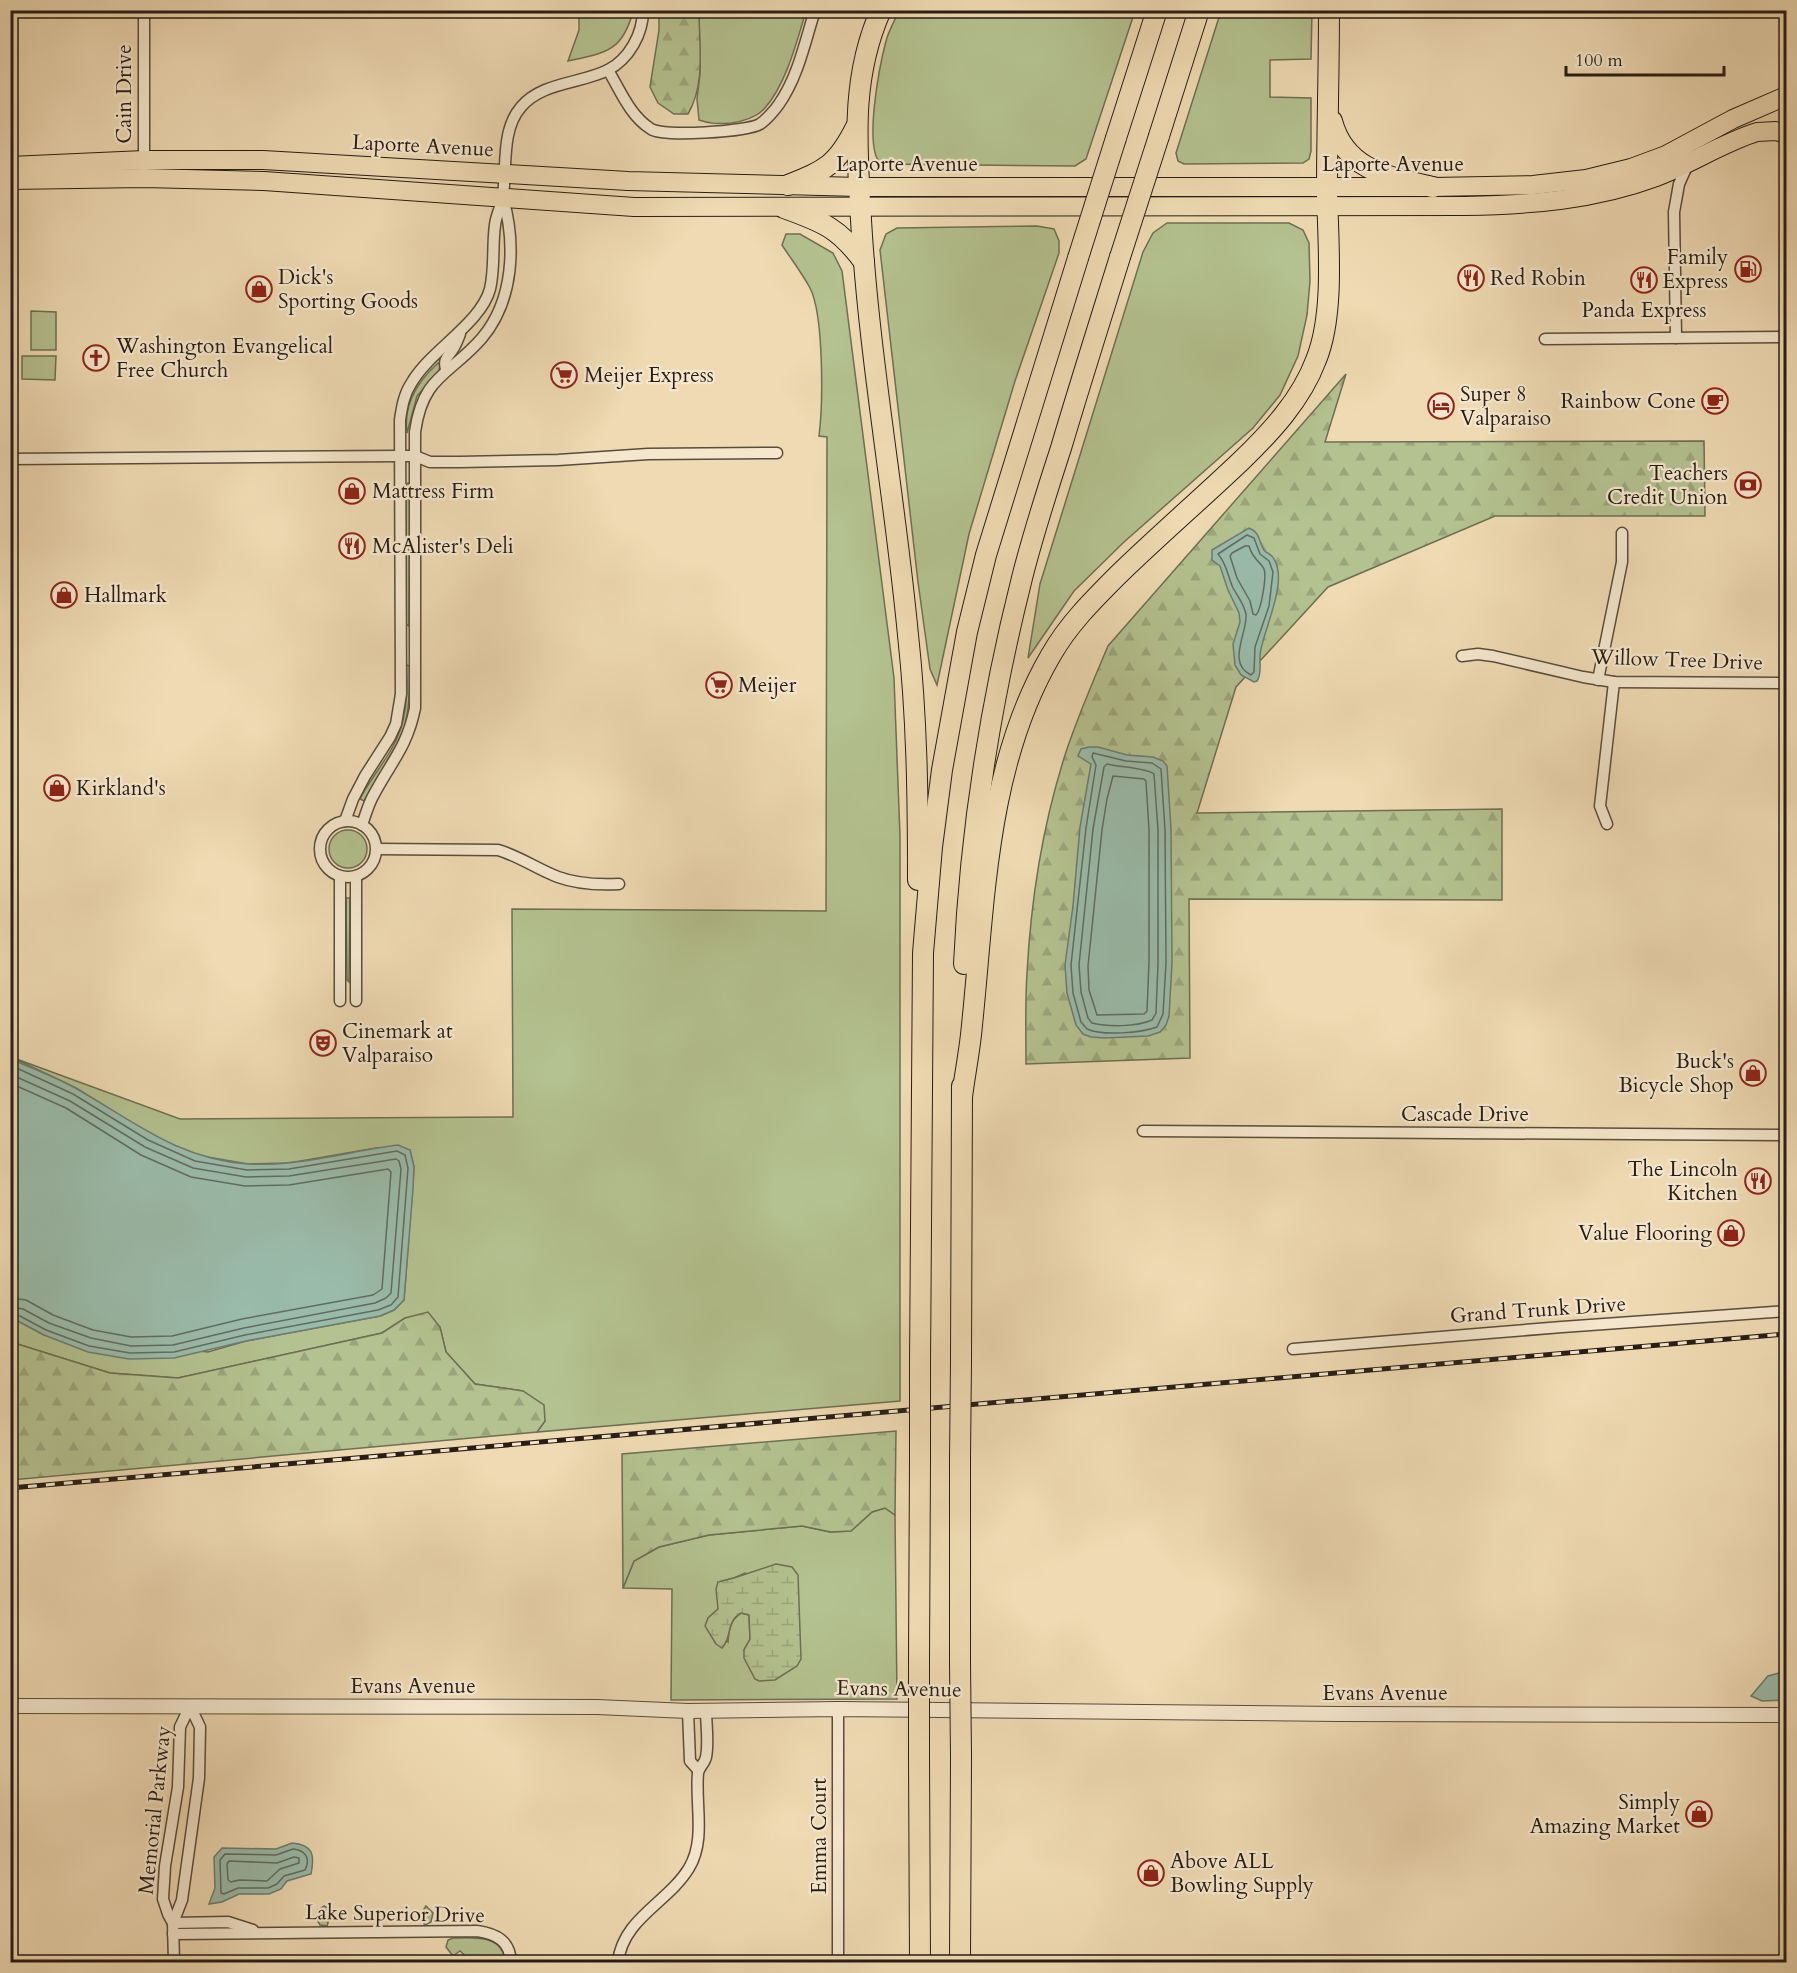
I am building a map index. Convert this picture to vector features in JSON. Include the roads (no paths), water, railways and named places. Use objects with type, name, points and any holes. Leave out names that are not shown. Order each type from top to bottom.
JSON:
[{"type":"highway","points":[[881,10],[871,33],[863,62],[859,91],[860,187],[864,262],[915,710],[918,770],[918,891],[923,953]]},
{"type":"highway","points":[[920,1962],[919,1661],[923,953],[932,847],[953,701],[986,555],[1157,10]]},
{"type":"highway","points":[[960,1962],[962,1097],[966,923],[972,846],[984,758],[1022,576],[1199,10]]},
{"type":"highway","points":[[962,1097],[972,1027],[979,940],[996,815],[1009,752],[1027,703],[1051,655],[1073,622],[1145,548],[1242,460],[1279,421],[1302,389],[1317,359],[1325,327],[1329,10]]},
{"type":"highway","points":[[1329,105],[1335,131],[1344,148],[1358,161],[1394,178],[1433,187]]},
{"type":"highway","points":[[788,185],[823,170],[836,161],[858,125]]},
{"type":"highway","points":[[784,208],[815,219],[836,230],[850,243],[864,262]]},
{"type":"main road","name":"Laporte Avenue","points":[[10,180],[263,160],[628,181],[860,187],[1433,187],[1561,183],[1614,173],[1666,154],[1733,118],[1786,96]]},
{"type":"main road","name":"Laporte Avenue","points":[[10,166],[144,169],[264,181],[634,207],[1465,206],[1558,201],[1634,184],[1688,164],[1757,132],[1776,131],[1786,134]]},
{"type":"street","name":"Cain Drive","points":[[144,10],[144,169]]},
{"type":"street","points":[[345,821],[365,776],[390,737],[399,710],[400,420],[404,398],[423,367],[483,306],[490,289],[495,224],[503,197],[508,134],[520,107],[546,91],[608,70],[635,43],[642,26],[643,10]]},
{"type":"street","points":[[608,70],[635,116],[653,130],[686,133],[736,130],[759,124],[779,105],[794,76],[815,10]]},
{"type":"street","points":[[1676,338],[1674,212],[1679,184],[1688,164]]},
{"type":"street","points":[[362,825],[371,800],[405,744],[415,708],[415,456],[418,412],[427,392],[446,369],[481,339],[495,320],[504,298],[509,278],[510,224],[503,197]]},
{"type":"street","points":[[446,369],[444,363],[446,357],[453,350],[464,325]]},
{"type":"street","points":[[1545,339],[1786,338]]},
{"type":"street","points":[[10,459],[415,456],[430,462],[460,462],[558,460],[648,453],[777,453]]},
{"type":"street","points":[[1598,680],[1622,561],[1622,533]]},
{"type":"street","name":"Willow Tree Drive","points":[[1462,656],[1478,654],[1493,656],[1614,682],[1786,683]]},
{"type":"street","points":[[1607,824],[1600,806],[1614,682]]},
{"type":"street","points":[[345,821],[362,825],[372,834],[377,849],[375,860],[369,869],[356,876],[340,876],[326,867],[322,859],[320,850],[322,839],[327,831],[336,824],[345,821]]},
{"type":"street","points":[[377,849],[498,850],[570,880],[600,885],[619,884]]},
{"type":"street","points":[[340,876],[340,1001]]},
{"type":"street","points":[[356,876],[356,1001]]},
{"type":"street","name":"Cascade Drive","points":[[1143,1131],[1786,1135]]},
{"type":"street","name":"Grand Trunk Drive","points":[[1293,1349],[1786,1311]]},
{"type":"street","name":"Evans Avenue","points":[[10,1706],[597,1707],[688,1711],[838,1709],[1339,1714],[1786,1715]]},
{"type":"street","name":"Memorial Parkway","points":[[173,1928],[182,1900],[199,1778],[200,1727],[190,1706]]},
{"type":"street","name":"Memorial Parkway","points":[[174,1962],[173,1928],[163,1899],[178,1787],[180,1727],[190,1706]]},
{"type":"street","name":"Emma Court","points":[[838,1709],[838,1962]]},
{"type":"street","points":[[618,1962],[622,1944],[628,1933],[690,1867],[698,1843],[698,1770],[706,1759],[706,1710]]},
{"type":"street","points":[[688,1711],[690,1761],[698,1770]]},
{"type":"street","name":"Lake Superior Drive","points":[[173,1928],[228,1922],[260,1932],[477,1931],[490,1933],[500,1938],[507,1946],[511,1962]]},
{"type":"water","points":[[1249,528],[1257,535],[1264,550],[1273,557],[1278,568],[1277,591],[1261,649],[1260,674],[1254,682],[1241,675],[1235,665],[1233,644],[1240,622],[1239,613],[1220,566],[1212,560],[1212,550]]},
{"type":"water","points":[[1098,747],[1127,755],[1153,757],[1163,761],[1167,766],[1171,829],[1172,963],[1169,1016],[1160,1032],[1148,1036],[1104,1038],[1083,1034],[1076,1025],[1067,993],[1065,965],[1080,827],[1091,764],[1078,756],[1081,749]]},
{"type":"water","points":[[11,1059],[69,1085],[178,1147],[223,1161],[248,1164],[286,1163],[398,1145],[410,1150],[414,1167],[404,1300],[394,1310],[380,1316],[246,1341],[174,1358],[129,1359],[88,1352],[11,1320]]},
{"type":"water","points":[[1786,1671],[1786,1700],[1762,1701],[1751,1696],[1768,1676]]},
{"type":"water","points":[[292,1843],[304,1846],[311,1852],[313,1861],[311,1874],[287,1881],[281,1889],[269,1894],[239,1894],[222,1902],[209,1904],[215,1888],[214,1857],[222,1848],[276,1849]]},
{"type":"railway","points":[[10,1488],[1786,1334]]},
{"type":"place","name":"Family Express","points":[[1748,269]]},
{"type":"place","name":"Red Robin","points":[[1471,278]]},
{"type":"place","name":"Panda Express","points":[[1644,280]]},
{"type":"place","name":"Dick's Sporting Goods","points":[[259,289]]},
{"type":"place","name":"Washington Evangelical Free Church","points":[[96,358]]},
{"type":"place","name":"Meijer Express","points":[[564,375]]},
{"type":"place","name":"Rainbow Cone","points":[[1715,401]]},
{"type":"place","name":"Super 8 Valparaiso","points":[[1441,406]]},
{"type":"place","name":"Teachers Credit Union","points":[[1748,485]]},
{"type":"place","name":"Mattress Firm","points":[[352,491]]},
{"type":"place","name":"McAlister's Deli","points":[[352,546]]},
{"type":"place","name":"Hallmark","points":[[64,595]]},
{"type":"place","name":"Meijer","points":[[719,685]]},
{"type":"place","name":"Kirkland's","points":[[57,788]]},
{"type":"place","name":"Cinemark at Valparaiso","points":[[323,1043]]},
{"type":"place","name":"Buck's Bicycle Shop","points":[[1753,1073]]},
{"type":"place","name":"The Lincoln Kitchen","points":[[1758,1181]]},
{"type":"place","name":"Value Flooring","points":[[1731,1233]]},
{"type":"place","name":"Simply Amazing Market","points":[[1699,1814]]},
{"type":"place","name":"Above ALL Bowling Supply","points":[[1151,1873]]}]
